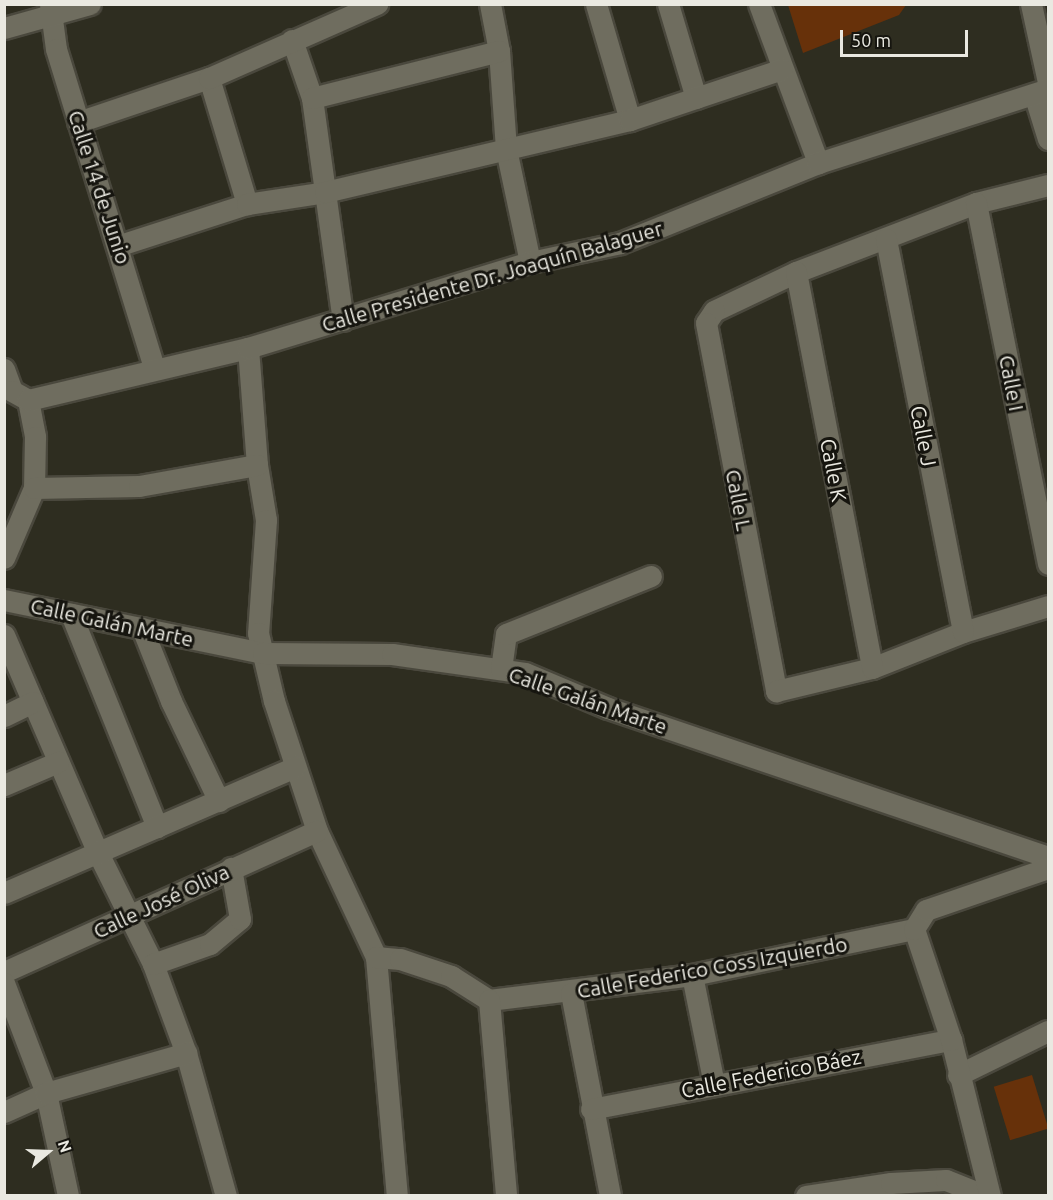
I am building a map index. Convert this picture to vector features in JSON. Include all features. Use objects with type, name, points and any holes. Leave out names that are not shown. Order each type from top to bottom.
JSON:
[{"type":"street","points":[[4,28],[50,9],[90,4]]},
{"type":"street","points":[[78,122],[209,78],[377,4]]},
{"type":"street","points":[[490,4],[499,51],[506,149],[530,262]]},
{"type":"street","points":[[596,4],[630,120]]},
{"type":"street","points":[[668,4],[696,98]]},
{"type":"street","points":[[759,4],[818,163]]},
{"type":"street","points":[[1031,4],[1044,88],[1048,139]]},
{"type":"street","name":"Calle 14 de Junio","points":[[50,9],[78,122],[120,245],[154,368]]},
{"type":"street","points":[[292,40],[312,98],[343,320]]},
{"type":"street","points":[[312,98],[499,51]]},
{"type":"street","points":[[120,245],[247,204],[325,192],[630,120],[782,69]]},
{"type":"street","points":[[209,78],[247,204]]},
{"type":"street","name":"Calle Presidente Dr. Joaquín Balaguer","points":[[15,394],[248,348],[530,262],[620,243],[818,163],[1044,88]]},
{"type":"street","points":[[796,272],[976,203],[1048,184]]},
{"type":"street","name":"Calle I","points":[[976,203],[1048,564]]},
{"type":"street","name":"Calle J","points":[[886,239],[963,632]]},
{"type":"street","name":"Calle L","points":[[796,272],[714,310],[706,323],[776,691],[872,668]]},
{"type":"street","name":"Calle K","points":[[796,272],[872,668]]},
{"type":"street","points":[[248,348],[257,465],[266,520],[258,633],[296,768],[317,831],[376,957],[397,1196]]},
{"type":"street","points":[[4,369],[35,437],[34,488],[6,548]]},
{"type":"street","points":[[34,488],[139,486],[257,465]]},
{"type":"street","points":[[501,669],[506,634],[651,576]]},
{"type":"street","name":"Calle Galán Marte","points":[[4,600],[263,653],[392,654],[525,673],[608,708],[1048,857]]},
{"type":"street","points":[[872,668],[963,632],[1048,606]]},
{"type":"street","points":[[71,614],[157,827]]},
{"type":"street","points":[[142,628],[171,700],[219,801]]},
{"type":"street","points":[[4,635],[98,853],[153,964],[186,1053],[226,1196]]},
{"type":"street","points":[[4,716],[33,702]]},
{"type":"street","points":[[4,785],[58,762]]},
{"type":"street","points":[[4,893],[296,768]]},
{"type":"street","name":"Calle José Oliva","points":[[4,972],[317,831]]},
{"type":"street","points":[[153,964],[210,944],[240,919],[231,868]]},
{"type":"street","points":[[988,1196],[951,1040],[914,929],[926,910],[1048,868]]},
{"type":"street","name":"Calle Federico Coss Izquierdo","points":[[489,1000],[571,993],[693,975],[914,929]]},
{"type":"street","points":[[376,957],[400,959],[451,976],[489,1000],[506,1196]]},
{"type":"street","points":[[693,975],[714,1084]]},
{"type":"street","points":[[4,983],[46,1093],[68,1196]]},
{"type":"street","points":[[571,993],[591,1109],[610,1196]]},
{"type":"street","points":[[958,1075],[1048,1031]]},
{"type":"street","name":"Calle Federico Báez","points":[[591,1109],[951,1040]]},
{"type":"street","points":[[4,1112],[46,1093],[186,1053]]},
{"type":"street","points":[[806,1196],[891,1183],[946,1180],[988,1196]]},
{"type":"shaded area","points":[[788,4],[906,5],[899,15],[803,53]]},
{"type":"shaded area","points":[[1032,1075],[1048,1129],[1010,1140],[994,1087]]}]
